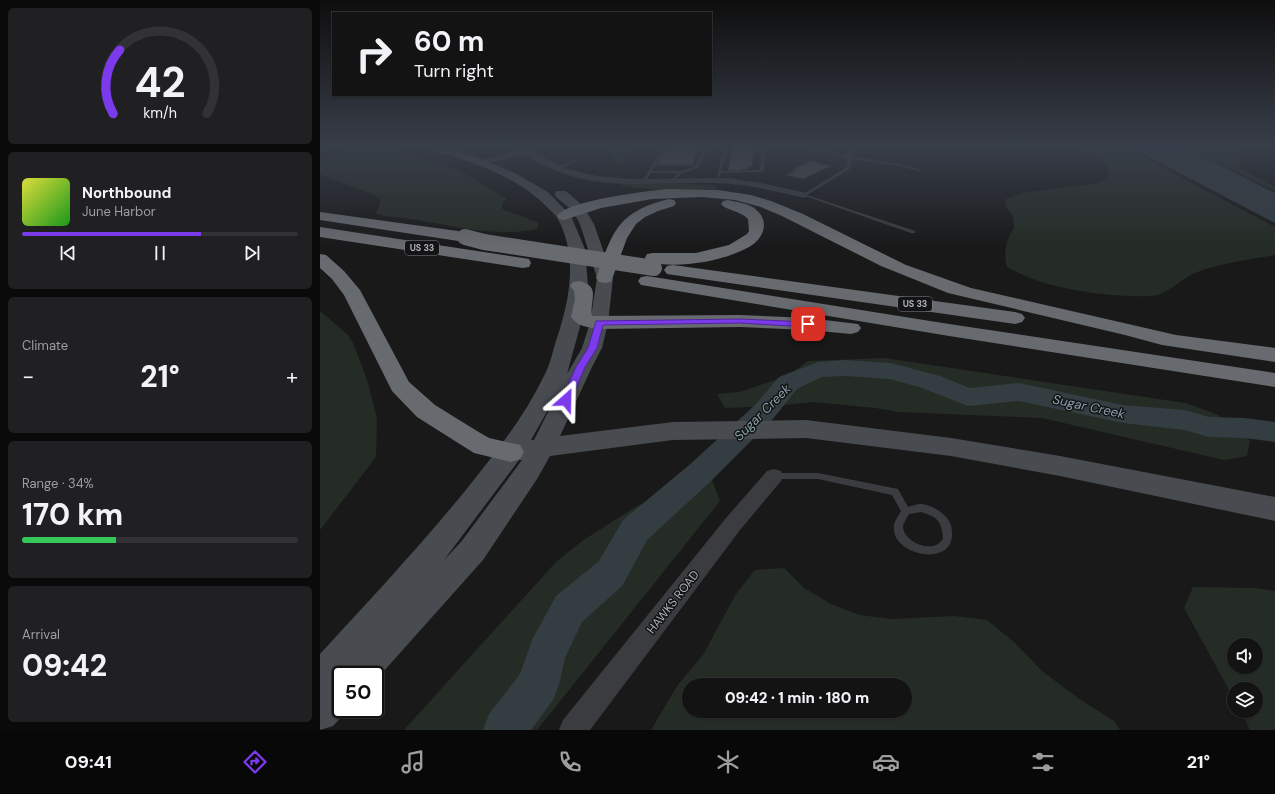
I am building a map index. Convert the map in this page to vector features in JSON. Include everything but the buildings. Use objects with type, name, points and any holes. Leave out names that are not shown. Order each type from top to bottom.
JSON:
[{"type":"highway","points":[[574,213],[628,199],[664,194],[703,193],[744,198],[766,203],[787,212],[884,262],[955,289],[996,301],[1040,309],[1176,341]]},
{"type":"highway","points":[[574,213],[670,200],[698,200],[725,203],[746,210],[757,221],[757,231],[750,240],[744,244],[716,254],[683,259],[651,269]]},
{"type":"highway","points":[[604,278],[622,231],[636,215],[662,205],[698,200]]},
{"type":"highway","name":"US 33","points":[[320,216],[465,237],[484,242],[651,269],[1275,355]]},
{"type":"highway","name":"US 33","points":[[320,232],[523,263],[651,269],[889,321],[1275,380]]},
{"type":"highway","points":[[320,259],[338,275],[353,294],[400,386],[426,411],[468,438],[483,446],[511,452]]},
{"type":"highway","points":[[579,286],[583,288],[584,299],[581,317],[586,321],[599,323],[740,321],[808,324],[883,331],[1079,356],[1125,357]]},
{"type":"main road","points":[[364,666],[472,551],[528,472],[543,447],[581,367],[592,348],[599,323],[604,278],[587,224],[574,213],[551,201],[519,179]]},
{"type":"main road","points":[[320,681],[390,602],[455,524],[511,452],[535,414],[556,375],[575,312],[579,286],[574,213]]},
{"type":"main road","points":[[511,452],[673,432],[742,429],[806,430],[951,447],[1075,469],[1275,508]]},
{"type":"main road","points":[[320,714],[332,701]]},
{"type":"street","points":[[601,179],[684,179]]},
{"type":"street","points":[[732,179],[804,195]]},
{"type":"street","name":"HAWKS ROAD","points":[[573,730],[733,524],[774,476]]},
{"type":"lane","points":[[804,195],[830,179]]},
{"type":"lane","points":[[804,195],[913,232]]},
{"type":"lane","points":[[774,476],[818,476],[896,492],[906,511]]},
{"type":"lane","points":[[921,508],[929,510],[943,519],[949,533],[944,546],[937,550],[925,551],[912,548],[900,536],[898,529],[898,522],[906,511],[921,508]]},
{"type":"shaded area","points":[[333,179],[474,179],[507,199],[502,204],[502,209],[539,223],[537,229],[518,232],[499,232],[480,231],[384,216],[376,213],[380,199],[374,195]]},
{"type":"shaded area","points":[[1184,179],[1275,227],[1275,255],[1224,264],[1195,273],[1163,293],[1148,296],[1100,294],[1067,289],[1035,280],[1007,267],[1005,257],[1006,247],[1014,228],[1013,216],[1005,204],[1006,199],[1022,193],[1098,183],[1104,180]]},
{"type":"shaded area","points":[[1191,179],[1247,179],[1275,193],[1275,223]]},
{"type":"shaded area","points":[[1250,179],[1260,179],[1275,187],[1275,191]]},
{"type":"shaded area","points":[[620,182],[715,185],[717,189],[659,190],[622,186]]},
{"type":"shaded area","points":[[320,311],[348,335],[353,343],[367,380],[377,419],[376,457],[320,530]]},
{"type":"shaded area","points":[[885,358],[1185,403],[1211,412],[1236,424],[1250,441],[1247,456],[1224,460],[1042,418],[899,412],[814,402],[773,406],[725,408],[717,394],[739,392],[778,379],[794,371],[808,361]]},
{"type":"shaded area","points":[[711,477],[720,501],[537,730],[404,730],[556,562],[582,541],[634,508],[685,481]]},
{"type":"shaded area","points":[[784,568],[804,588],[831,604],[859,615],[892,619],[954,616],[987,620],[1015,643],[1042,671],[1078,698],[1114,721],[1120,730],[651,730],[682,680],[682,718],[912,718],[912,678],[684,678],[703,655],[736,594],[755,570]]},
{"type":"shaded area","points":[[1193,587],[1254,588],[1275,591],[1275,730],[1250,730],[1244,718],[1263,718],[1263,682],[1227,682],[1227,686],[1184,608]]},
{"type":"waterway","name":"Sugar Creek","points":[[505,730],[538,685],[546,654],[569,609],[611,573],[635,530],[699,474],[763,413],[788,383],[818,370],[845,368],[891,371],[931,382],[968,397],[1019,392],[1123,414],[1184,420],[1209,427],[1244,428],[1275,432]]},
{"type":"route","points":[[566,400],[581,367],[592,348],[599,323],[740,321],[808,324]]}]
